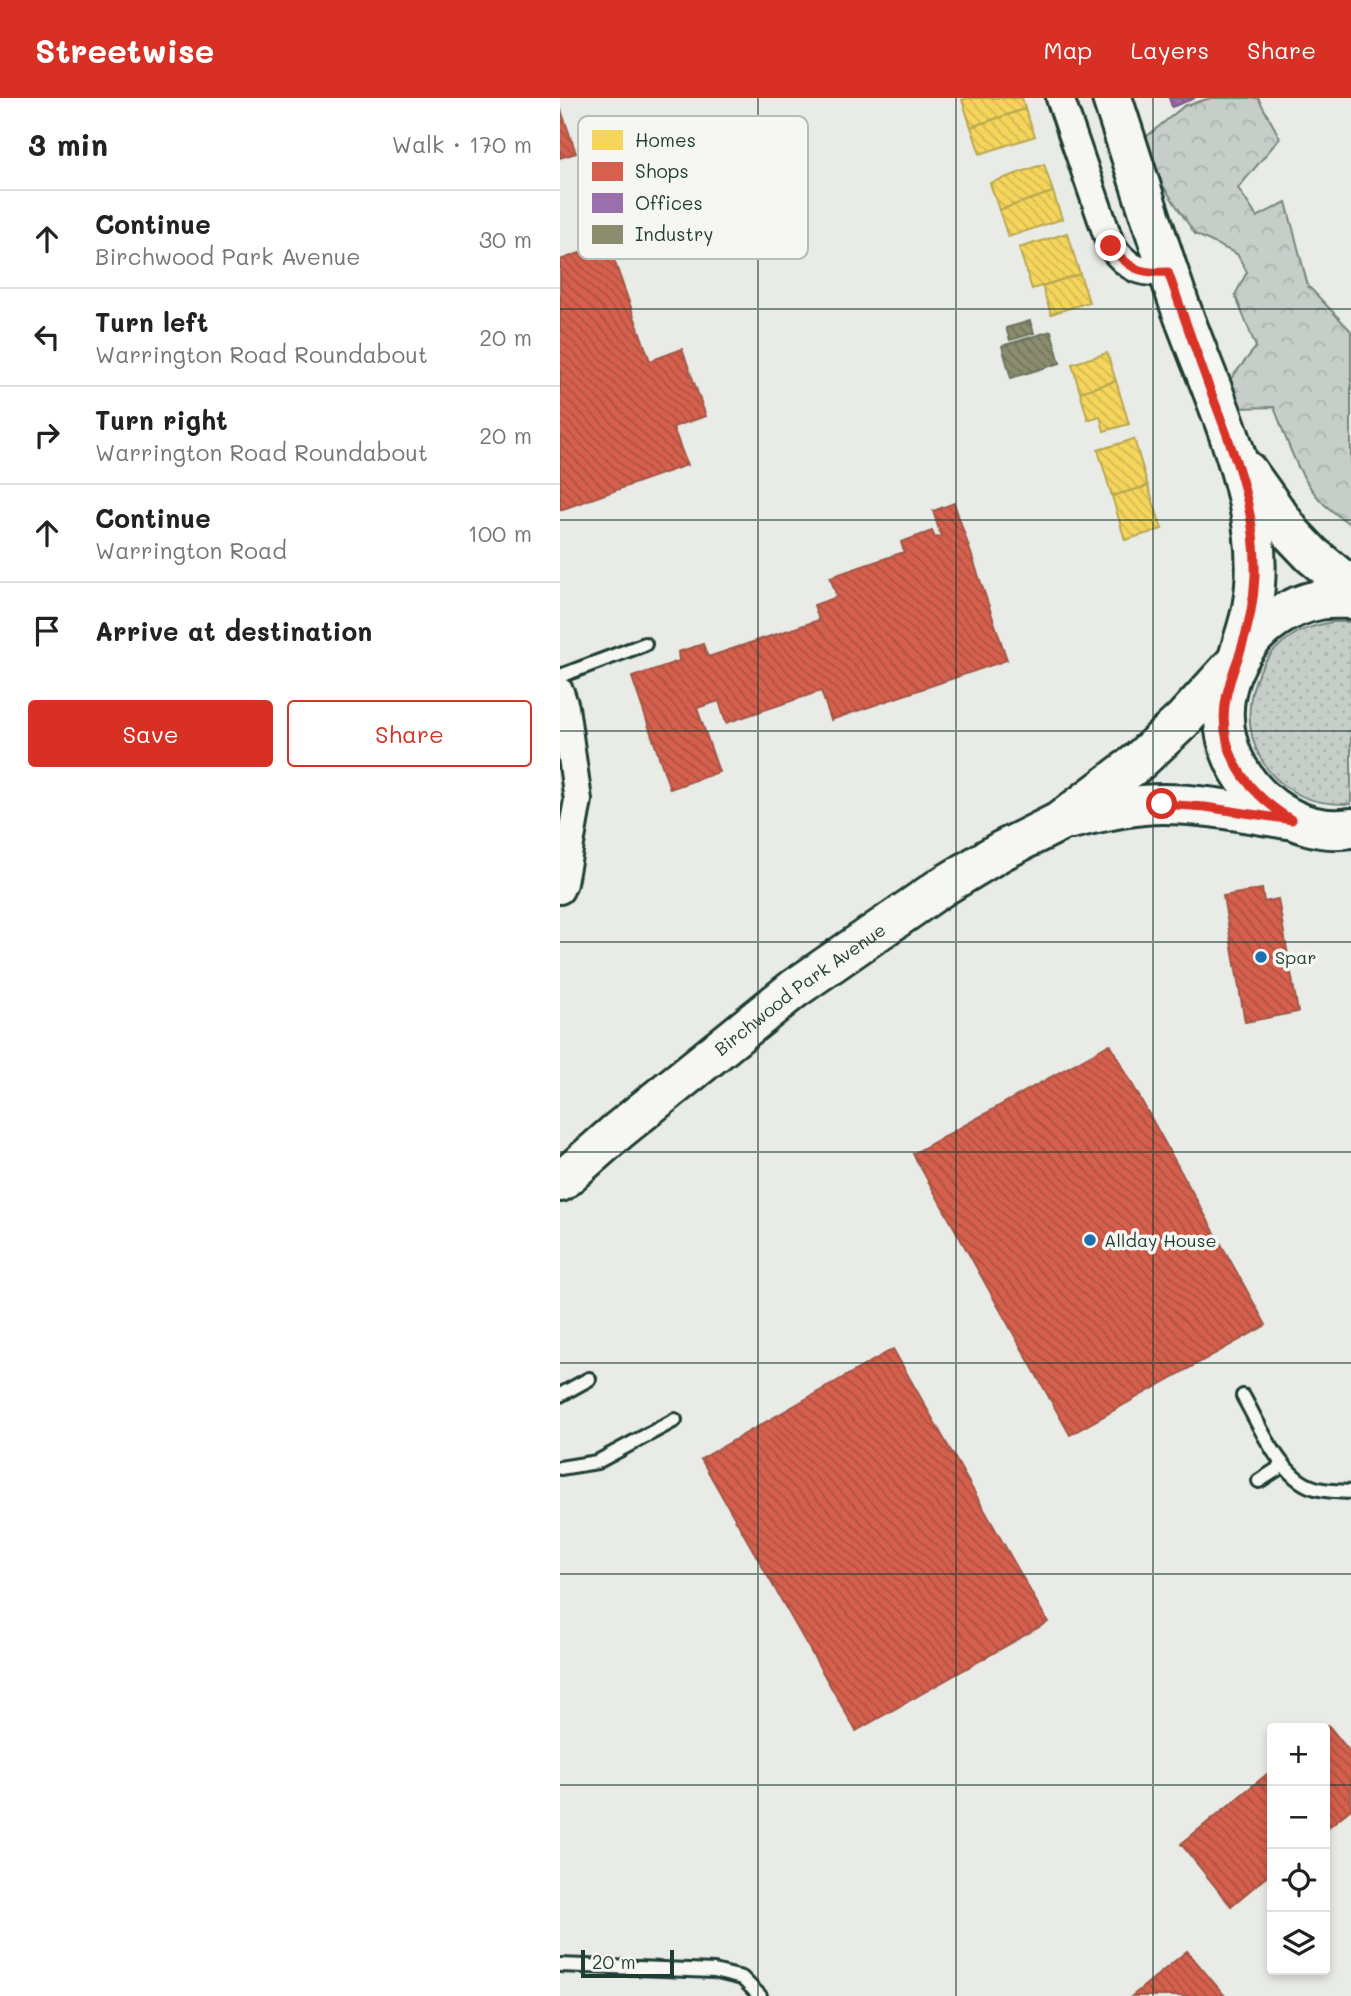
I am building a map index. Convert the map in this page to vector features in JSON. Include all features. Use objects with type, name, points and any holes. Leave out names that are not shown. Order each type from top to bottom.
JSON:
[{"type":"main road","points":[[1112,98],[1168,272],[1238,458],[1251,520],[1255,545],[1252,609],[1224,701],[1226,740],[1241,776],[1268,805],[1298,822]]},
{"type":"main road","points":[[1238,458],[1292,534],[1312,555],[1351,587]]},
{"type":"main road","name":"Birchwood Park Avenue","points":[[560,1182],[618,1131],[794,989],[940,888],[1001,851],[1059,822],[1139,762],[1183,720],[1258,632],[1286,611],[1320,600],[1351,599]]},
{"type":"main road","name":"Birchwood Park Avenue","points":[[1059,822],[1121,807],[1162,804],[1205,807],[1323,828],[1351,828]]},
{"type":"street","points":[[1060,98],[1111,246],[1121,259],[1134,269],[1151,274],[1168,272]]},
{"type":"street","points":[[560,692],[565,706],[578,800],[560,890]]},
{"type":"street","points":[[1298,822],[1351,851]]},
{"type":"lane","points":[[560,676],[645,644]]},
{"type":"lane","points":[[560,1395],[589,1379]]},
{"type":"lane","points":[[1243,1396],[1283,1465],[1295,1476],[1314,1488],[1351,1492]]},
{"type":"lane","points":[[560,1468],[597,1462],[675,1420]]},
{"type":"lane","points":[[1259,1481],[1283,1465]]},
{"type":"lane","points":[[560,1965],[714,1971],[742,1978],[760,1996]]},
{"type":"green space","points":[[1211,98],[1258,98],[1280,138],[1238,188],[1257,217],[1286,202],[1308,286],[1351,331],[1351,525],[1325,505],[1307,483],[1294,459],[1274,407],[1240,408],[1229,381],[1256,347],[1235,295],[1247,272],[1237,254],[1195,234],[1162,184],[1146,137],[1184,106]]},
{"type":"green space","points":[[1332,622],[1351,622],[1351,804],[1308,799],[1275,777],[1261,759],[1252,737],[1249,715],[1252,692],[1260,670],[1273,651],[1297,633]]},
{"type":"building: Homes","points":[[1022,98],[1025,109],[971,127],[962,100]]},
{"type":"building: Homes","points":[[1025,109],[1035,136],[980,154],[971,127]]},
{"type":"building: Homes","points":[[1044,164],[1053,192],[999,210],[990,183]]},
{"type":"building: Homes","points":[[1053,192],[1062,219],[1008,237],[999,210]]},
{"type":"building: Homes","points":[[1067,233],[1080,274],[1032,289],[1019,248]]},
{"type":"building: Homes","points":[[1080,274],[1089,302],[1051,314],[1042,286]]},
{"type":"building: Homes","points":[[1107,353],[1116,381],[1080,392],[1072,364]]},
{"type":"building: Homes","points":[[1116,381],[1129,424],[1104,431],[1100,416],[1088,420],[1080,392]]},
{"type":"building: Homes","points":[[1134,439],[1148,486],[1112,496],[1098,450]]},
{"type":"building: Homes","points":[[1148,486],[1162,529],[1125,540],[1112,496]]},
{"type":"building: Shops","points":[[560,107],[576,153],[560,158]]},
{"type":"building: Shops","points":[[578,254],[578,259],[614,259],[650,361],[682,349],[706,416],[673,427],[687,465],[560,510],[560,260]]},
{"type":"building: Shops","points":[[954,503],[1007,660],[831,720],[821,691],[726,723],[719,701],[697,708],[719,772],[670,789],[632,677],[679,661],[678,652],[703,644],[708,657],[819,620],[814,605],[837,597],[830,577],[904,552],[901,542],[932,531],[935,538],[941,536],[933,511]]},
{"type":"building: Shops","name":"Spar","points":[[1262,889],[1264,902],[1278,899],[1298,1012],[1245,1022],[1223,896]]},
{"type":"building: Shops","name":"Allday House","points":[[1110,1044],[1266,1325],[1070,1435],[913,1154]]},
{"type":"building: Shops","points":[[893,1349],[1048,1622],[856,1731],[701,1459]]},
{"type":"building: Shops","points":[[1330,1727],[1351,1753],[1351,1809],[1330,1826]]},
{"type":"building: Shops","points":[[1267,1774],[1267,1876],[1231,1906],[1181,1844]]},
{"type":"building: Shops","points":[[1187,1951],[1225,1996],[1132,1996]]},
{"type":"building: Offices","points":[[1169,98],[1195,98],[1172,107]]},
{"type":"building: Industry","points":[[1030,321],[1034,333],[1010,340],[1006,328]]},
{"type":"building: Industry","points":[[1051,331],[1060,363],[1011,378],[1002,346]]},
{"type":"place","name":"Spar","points":[[1261,957]]},
{"type":"place","name":"Allday House","points":[[1090,1240]]},
{"type":"route","points":[[1111,246],[1121,259],[1134,269],[1151,274],[1168,272],[1209,387],[1238,458],[1255,545],[1255,576],[1252,609],[1224,701],[1226,740],[1241,776],[1268,805],[1292,820],[1205,807],[1162,804]]}]
